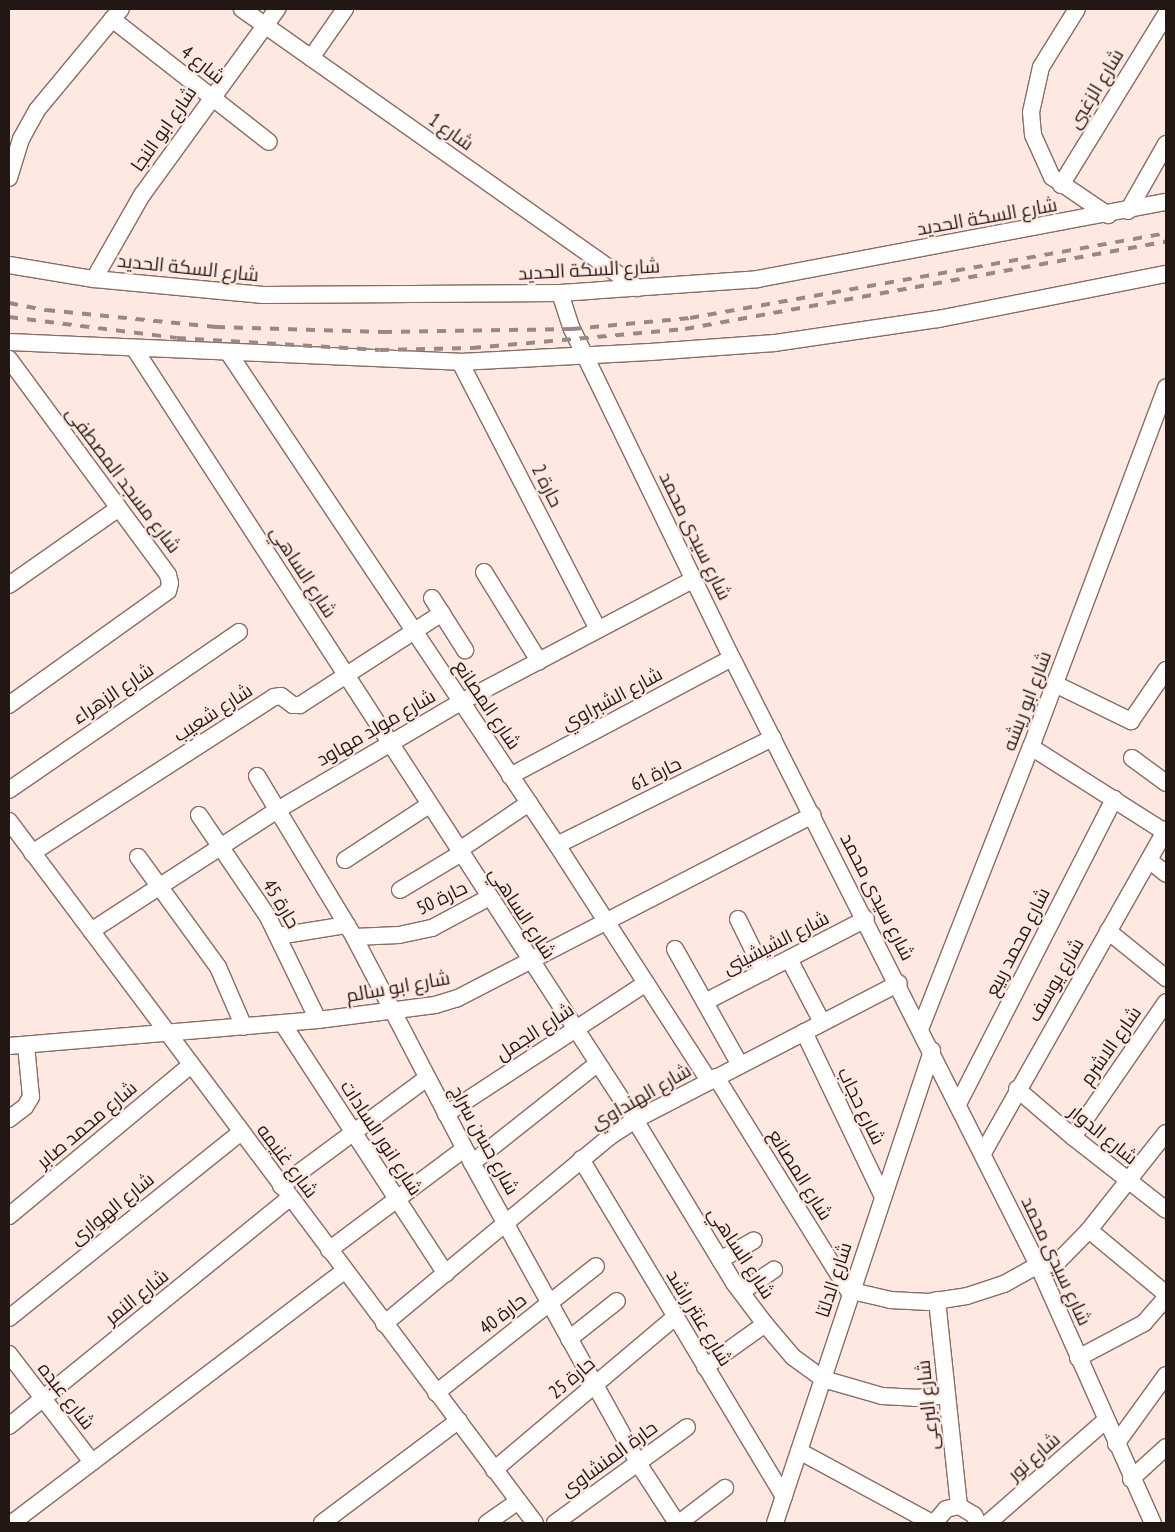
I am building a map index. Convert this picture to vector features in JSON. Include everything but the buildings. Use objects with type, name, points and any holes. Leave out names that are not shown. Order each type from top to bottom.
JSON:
[{"type":"street","name":"شارع 1","points":[[242,9],[638,288]]},
{"type":"street","name":"شارع ابو النجا","points":[[94,279],[142,195],[210,96],[277,9]]},
{"type":"street","points":[[311,58],[345,9]]},
{"type":"street","points":[[1077,9],[1042,67],[1034,89],[1031,112],[1033,135],[1040,157],[1052,177],[1061,185],[1108,215]]},
{"type":"street","points":[[9,178],[21,139],[37,110],[116,14]]},
{"type":"street","name":"شارع 4","points":[[116,14],[210,96],[269,142]]},
{"type":"street","name":"شارع الزغبى","points":[[1061,185],[1166,14]]},
{"type":"street","points":[[1128,211],[1166,144]]},
{"type":"street","name":"شارع السكة الحديد","points":[[9,265],[94,279],[263,295],[560,293],[758,279],[1108,215],[1166,202]]},
{"type":"street","points":[[9,342],[460,362],[586,355],[776,342],[938,319],[1166,274]]},
{"type":"street","name":"شارع سيدى محمد","points":[[560,293],[586,355],[732,658],[899,983],[1041,1271],[1105,1421],[1153,1523]]},
{"type":"street","name":"شارع الساهي","points":[[134,348],[488,898],[635,1120],[720,1260],[765,1324],[794,1357],[823,1379],[882,1396],[916,1398],[947,1395]]},
{"type":"street","name":"شارع المصانع","points":[[228,352],[557,845],[646,983],[712,1079],[851,1293]]},
{"type":"street","name":"شارع مسجد المصطفى","points":[[9,359],[168,575],[168,591],[9,705]]},
{"type":"street","name":"حارة 2","points":[[460,362],[598,629]]},
{"type":"street","name":"شارع ابو ريشه","points":[[921,1028],[1031,747],[1166,388]]},
{"type":"street","points":[[9,585],[119,508]]},
{"type":"street","points":[[484,572],[539,660]]},
{"type":"street","name":"شارع مولد مهاود","points":[[91,931],[279,809],[389,744],[461,702],[694,579]]},
{"type":"street","points":[[432,598],[466,650]]},
{"type":"street","name":"شارع شعيب","points":[[32,853],[274,697],[281,696],[293,705],[300,705],[442,613]]},
{"type":"street","name":"شارع الزهراء","points":[[9,790],[239,632]]},
{"type":"street","name":"شارع الشبراوي","points":[[510,776],[732,658]]},
{"type":"street","points":[[1055,684],[1131,721],[1166,670]]},
{"type":"street","name":"حارة 61","points":[[557,845],[773,738]]},
{"type":"street","points":[[1031,747],[1165,830]]},
{"type":"street","points":[[1132,758],[1166,782]]},
{"type":"street","name":"شارع حسن سراج","points":[[257,776],[279,809],[350,931],[472,1163],[594,1385],[638,1463],[678,1523]]},
{"type":"street","name":"شارع محمد ربيع","points":[[958,1104],[1114,799]]},
{"type":"street","points":[[400,890],[459,853],[529,804]]},
{"type":"street","points":[[345,860],[429,805]]},
{"type":"street","name":"حارة 45","points":[[199,814],[278,936],[318,1020]]},
{"type":"street","name":"شارع ابو سالم","points":[[9,1046],[283,1024],[392,1010],[458,998],[812,814]]},
{"type":"street","name":"شارع غنيمه","points":[[9,822],[169,1034],[344,1272],[436,1393],[459,1420],[494,1470],[535,1523]]},
{"type":"street","name":"شارع يوسف","points":[[982,1153],[1165,830]]},
{"type":"street","points":[[138,856],[218,967],[244,1027]]},
{"type":"street","points":[[1149,860],[1166,874]]},
{"type":"street","name":"حارة 50","points":[[278,936],[350,931],[399,935],[432,928],[488,898]]},
{"type":"street","points":[[738,919],[764,972]]},
{"type":"street","name":"شارع الشيشينى","points":[[705,1002],[866,919]]},
{"type":"street","points":[[1108,931],[1166,978]]},
{"type":"street","points":[[675,949],[740,1064]]},
{"type":"street","points":[[789,959],[822,1022]]},
{"type":"street","name":"شارع الجمل","points":[[446,1114],[646,983]]},
{"type":"street","name":"شارع الهنداوي","points":[[384,1324],[446,1274],[580,1159],[635,1120],[899,983]]},
{"type":"street","name":"شارع الاشرم","points":[[1073,1138],[1166,1002]]},
{"type":"street","name":"شارع انور السادات","points":[[283,1024],[446,1274]]},
{"type":"street","name":"شارع حجاب","points":[[804,1032],[883,1197]]},
{"type":"street","points":[[9,1119],[25,1107],[31,1097],[26,1045]]},
{"type":"street","name":"شارع الدلتا","points":[[775,1523],[932,1050]]},
{"type":"street","points":[[472,1163],[597,1064]]},
{"type":"street","name":"شارع محمد صابر","points":[[9,1216],[191,1065]]},
{"type":"street","name":"شارع النمر","points":[[9,1426],[285,1192],[354,1131],[427,1078]]},
{"type":"street","name":"شارع الدوار","points":[[1017,1089],[1073,1138],[1166,1210]]},
{"type":"street","name":"شارع الهوارى","points":[[9,1318],[240,1132]]},
{"type":"street","points":[[851,1293],[890,1300],[937,1300],[967,1296],[1041,1271],[1089,1230],[1166,1133]]},
{"type":"street","points":[[329,1250],[464,1148]]},
{"type":"street","name":"شارع عنتر راشد","points":[[580,1159],[784,1497]]},
{"type":"street","points":[[1078,1358],[1144,1323],[1166,1296],[1089,1230]]},
{"type":"street","points":[[720,1260],[754,1240]]},
{"type":"street","name":"حارة 40","points":[[436,1393],[596,1266]]},
{"type":"street","points":[[741,1292],[774,1270]]},
{"type":"street","points":[[12,1523],[344,1272]]},
{"type":"street","name":"شارع البرعى","points":[[937,1300],[959,1506]]},
{"type":"street","points":[[569,1339],[617,1301]]},
{"type":"street","name":"حارة 25","points":[[494,1470],[675,1316]]},
{"type":"street","points":[[705,1367],[765,1324]]},
{"type":"street","name":"شارع عبده","points":[[9,1354],[92,1462]]},
{"type":"street","points":[[1116,1444],[1166,1375]]},
{"type":"street","points":[[322,1523],[459,1420]]},
{"type":"street","name":"شارع نور","points":[[988,1523],[1105,1421]]},
{"type":"street","name":"حارة المنشاوى","points":[[555,1523],[687,1427]]},
{"type":"street","points":[[1131,1479],[1166,1447]]},
{"type":"street","points":[[799,1451],[933,1523],[946,1509],[959,1506],[974,1515],[978,1523]]},
{"type":"street","points":[[678,1523],[725,1488]]},
{"type":"street","points":[[487,1523],[518,1501]]},
{"type":"railway","points":[[9,303],[46,310],[216,327],[383,332],[572,329],[690,318],[1166,233]]},
{"type":"railway","points":[[9,317],[177,338],[380,350],[472,348],[685,329],[1166,242]]}]
